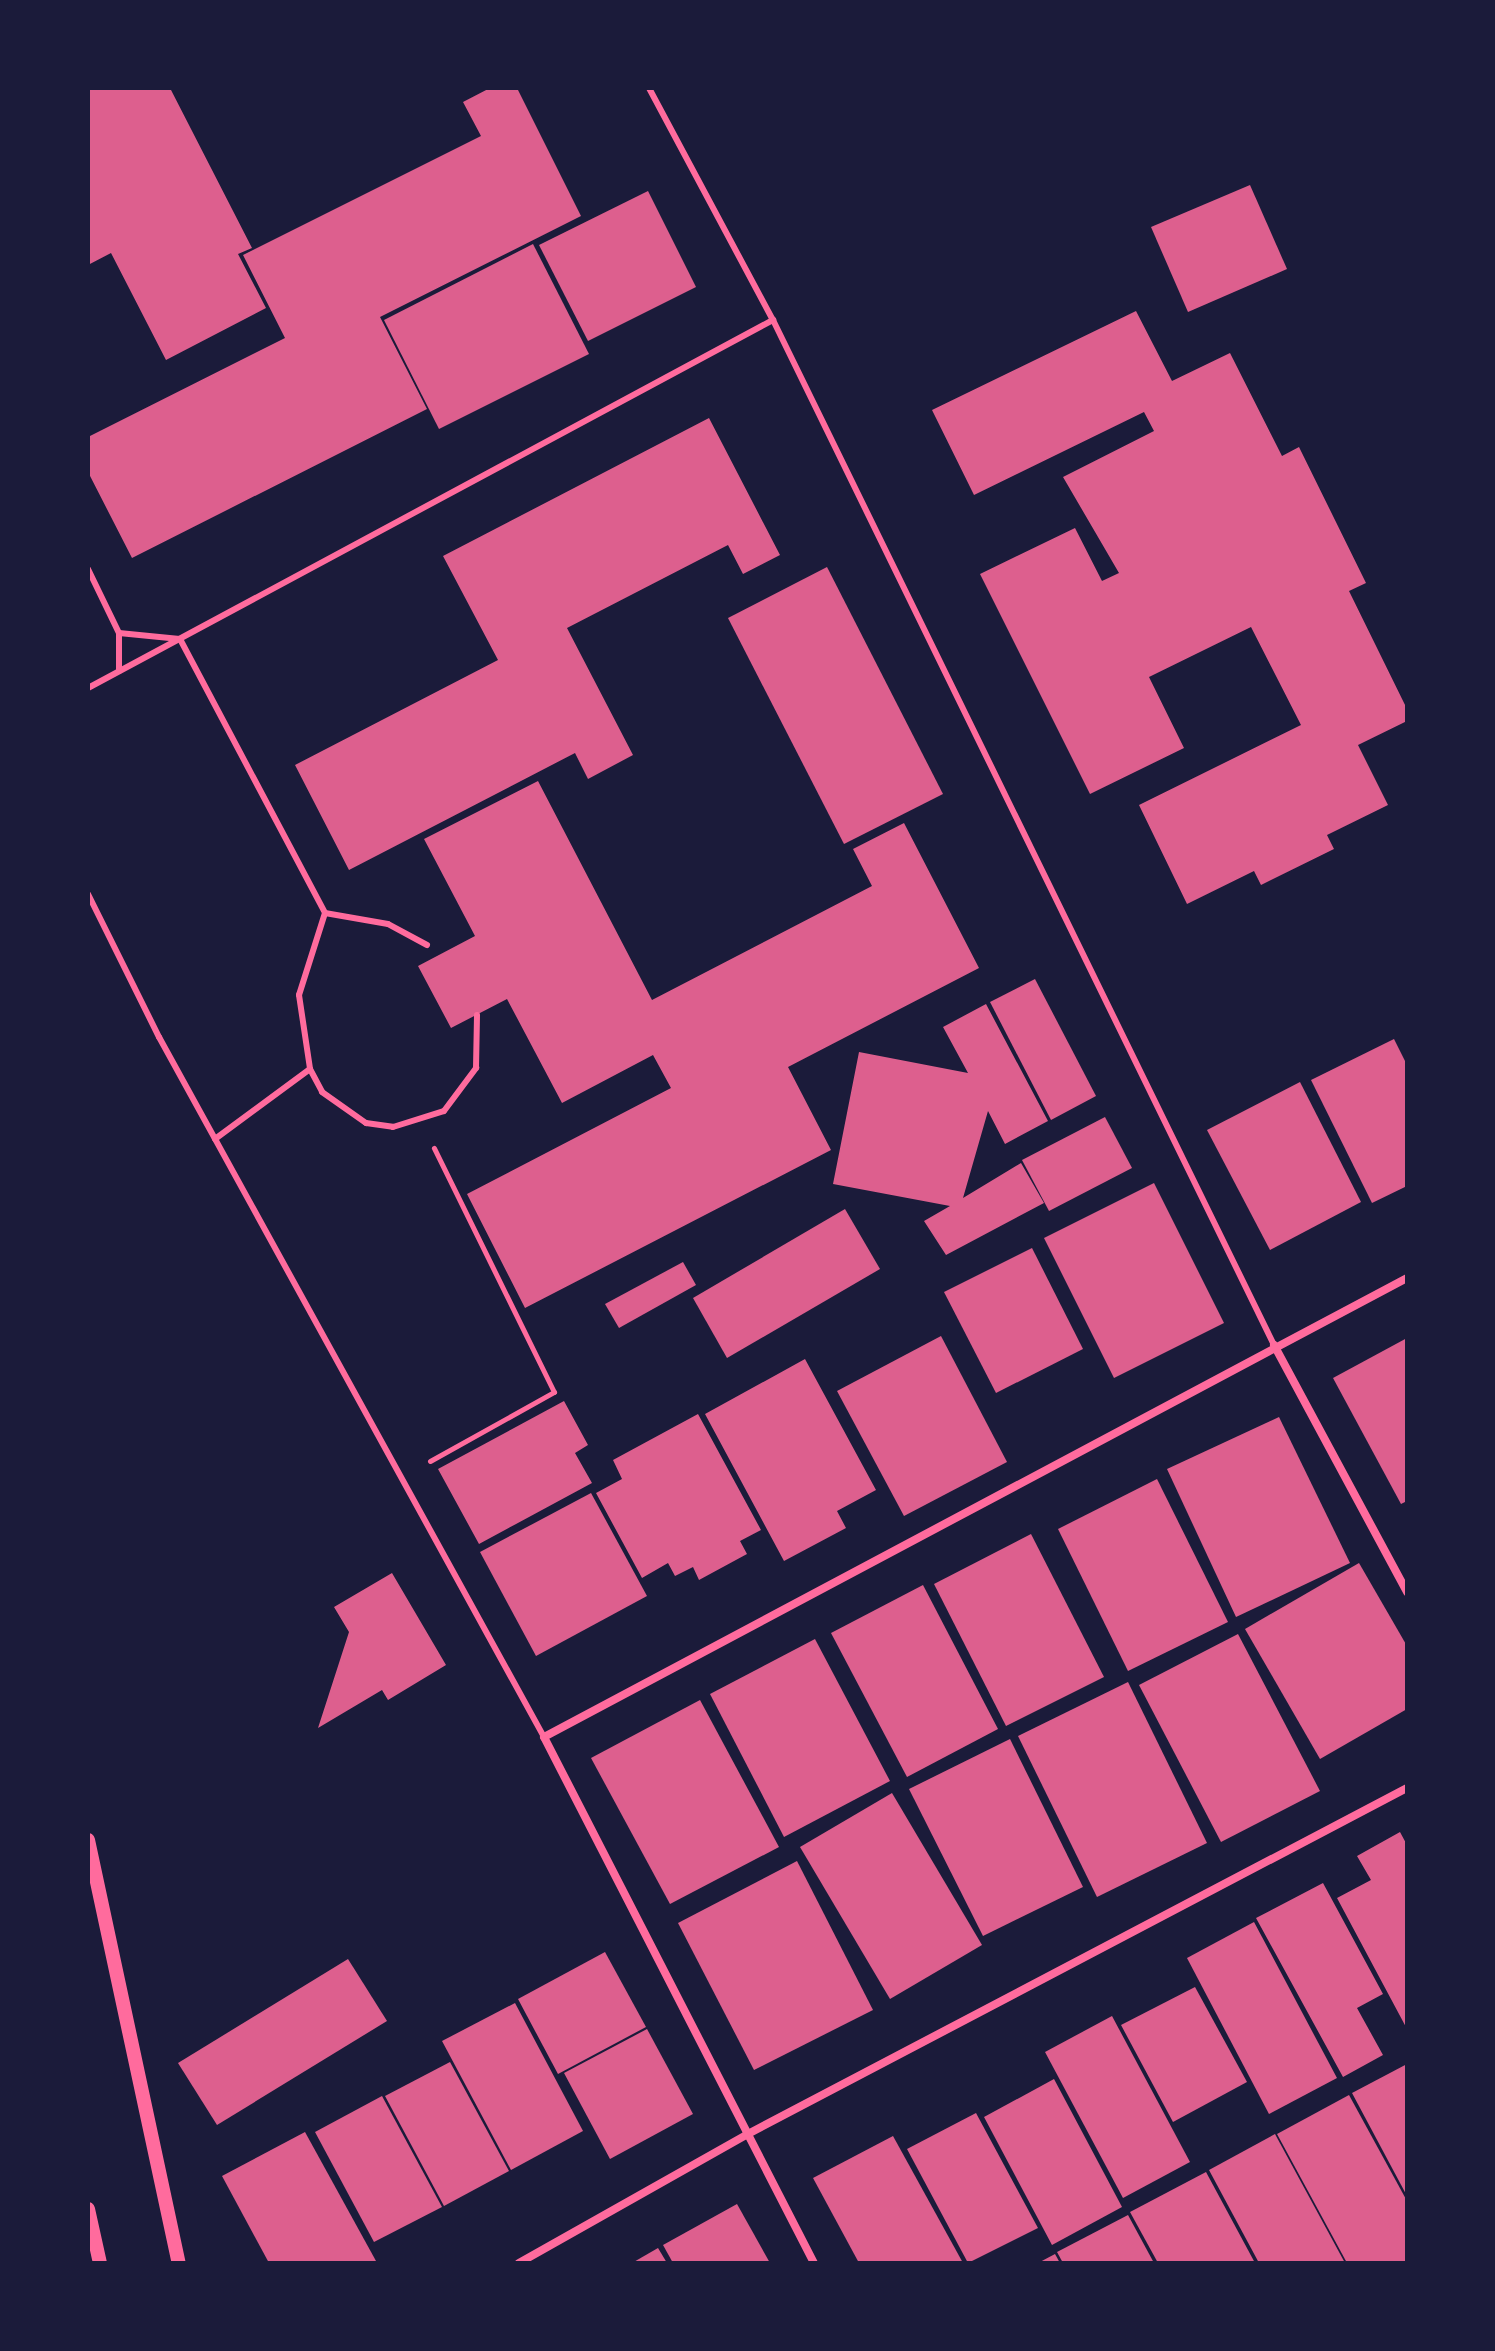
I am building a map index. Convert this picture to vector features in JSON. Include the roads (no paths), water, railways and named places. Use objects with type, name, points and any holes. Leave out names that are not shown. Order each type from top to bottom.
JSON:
[{"type":"street","points":[[814,2263],[544,1737],[1274,1345],[1407,1278]]},
{"type":"street","points":[[1274,1345],[1407,1592]]},
{"type":"street","points":[[519,2263],[746,2135],[1407,1788]]},
{"type":"street","points":[[88,1840],[179,2263]]},
{"type":"street","points":[[88,2209],[100,2263]]},
{"type":"lane","points":[[649,88],[773,320],[1274,1345]]},
{"type":"lane","points":[[88,688],[773,320]]},
{"type":"lane","points":[[88,569],[119,633],[119,671]]},
{"type":"lane","points":[[119,633],[180,639]]},
{"type":"lane","points":[[180,639],[325,913],[299,995],[310,1069],[322,1092],[366,1123],[420,1123],[444,1111],[476,1068],[477,1015]]},
{"type":"lane","points":[[88,894],[215,1139],[544,1737]]},
{"type":"lane","points":[[325,913],[388,924],[427,945]]},
{"type":"lane","points":[[215,1139],[310,1069]]}]
